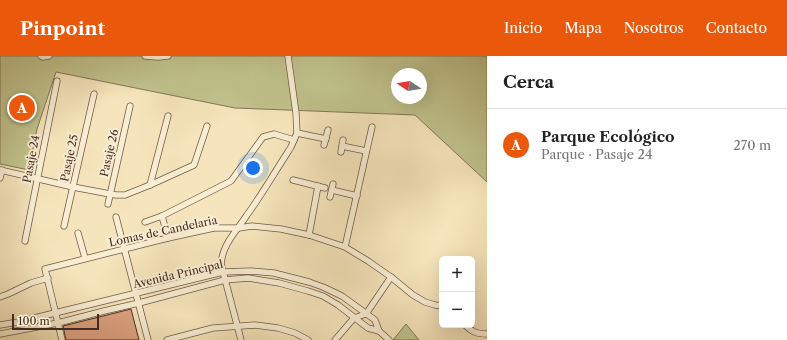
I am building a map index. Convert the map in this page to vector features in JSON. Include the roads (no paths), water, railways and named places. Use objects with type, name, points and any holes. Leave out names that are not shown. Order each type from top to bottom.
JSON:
[{"type":"street","points":[[41,56],[49,56]]},
{"type":"street","points":[[145,56],[168,56]]},
{"type":"street","points":[[240,340],[238,326],[221,264],[222,256],[229,241],[286,155],[297,133],[296,113],[288,56]]},
{"type":"street","name":"Pasaje 24","points":[[25,241],[57,81]]},
{"type":"street","name":"Pasaje 25","points":[[64,226],[94,94]]},
{"type":"street","name":"Pasaje 26","points":[[108,204],[130,106]]},
{"type":"street","points":[[150,185],[168,116]]},
{"type":"street","points":[[0,178],[1,170],[73,187],[116,195],[125,195],[194,165],[207,126]]},
{"type":"street","points":[[345,247],[372,127]]},
{"type":"street","points":[[297,133],[325,142],[328,130]]},
{"type":"street","points":[[146,222],[162,216],[231,181],[263,137],[274,134],[294,140]]},
{"type":"street","points":[[342,146],[366,151]]},
{"type":"street","points":[[293,180],[325,188]]},
{"type":"street","points":[[309,235],[318,186]]},
{"type":"street","points":[[330,197],[332,187],[357,196]]},
{"type":"street","points":[[162,216],[168,238]]},
{"type":"street","points":[[116,217],[148,340]]},
{"type":"street","name":"Lomas de Candelaria","points":[[48,278],[45,269],[124,248],[214,228],[239,228],[252,226],[274,228],[309,235],[345,247],[391,277],[413,295],[425,302],[439,306]]},
{"type":"street","points":[[78,233],[85,258]]},
{"type":"street","name":"Avenida Principal","points":[[0,325],[136,294],[223,272],[251,271],[274,273],[323,287],[342,296],[375,320],[379,331]]},
{"type":"street","points":[[335,340],[354,318],[366,314],[391,277]]},
{"type":"street","points":[[0,297],[31,283],[48,278],[62,340]]},
{"type":"street","name":"Avenida Principal","points":[[0,334],[58,323],[225,280],[248,278],[279,283],[322,296],[338,305],[368,328],[379,331]]},
{"type":"street","points":[[167,340],[191,337],[213,328],[255,325],[278,328],[295,333],[308,340]]},
{"type":"street","points":[[468,328],[478,334],[487,334]]},
{"type":"street","points":[[379,331],[389,340]]},
{"type":"place","name":"Parque Ecológico","points":[[22,108]]}]
